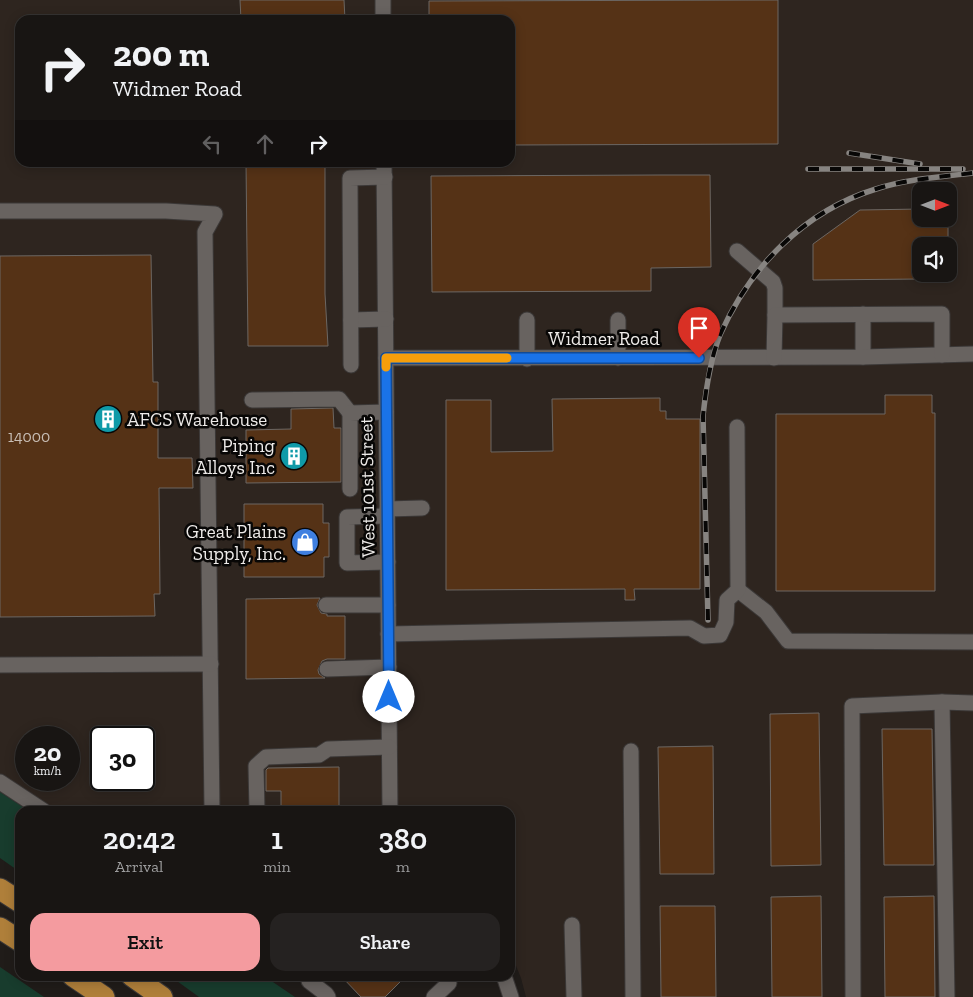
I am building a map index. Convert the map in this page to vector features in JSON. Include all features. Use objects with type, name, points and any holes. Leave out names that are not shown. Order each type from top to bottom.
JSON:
[{"type":"highway","points":[[0,889],[15,899]]},
{"type":"highway","points":[[0,928],[15,938]]},
{"type":"highway","points":[[80,981],[104,997]]},
{"type":"highway","points":[[139,981],[162,997]]},
{"type":"street","points":[[383,0],[383,15]]},
{"type":"street","points":[[351,365],[350,178],[385,170]]},
{"type":"street","name":"West 101st Street","points":[[385,170],[390,806]]},
{"type":"street","points":[[0,211],[166,211],[215,214],[205,232],[212,806]]},
{"type":"street","points":[[737,251],[773,282],[775,288],[774,358]]},
{"type":"street","points":[[863,314],[863,357]]},
{"type":"street","points":[[775,315],[942,314],[942,354]]},
{"type":"street","points":[[351,320],[386,319]]},
{"type":"street","points":[[527,320],[527,359]]},
{"type":"street","points":[[618,320],[618,358]]},
{"type":"street","name":"Widmer Road","points":[[386,358],[774,358],[973,354]]},
{"type":"street","points":[[252,400],[338,399],[350,413],[350,489]]},
{"type":"street","points":[[350,413],[386,412]]},
{"type":"street","points":[[388,634],[690,628],[704,636],[720,635],[726,622],[727,600],[738,590],[737,427]]},
{"type":"street","points":[[388,562],[347,563],[347,517],[422,508]]},
{"type":"street","points":[[738,590],[766,612],[788,640],[973,642]]},
{"type":"street","points":[[326,605],[388,604]]},
{"type":"street","points":[[0,665],[211,664]]},
{"type":"street","points":[[327,669],[389,667]]},
{"type":"street","points":[[853,997],[852,706],[942,702],[973,703]]},
{"type":"street","points":[[942,702],[947,997]]},
{"type":"street","points":[[257,806],[256,766],[266,757],[319,755],[328,749],[389,748]]},
{"type":"street","points":[[631,751],[633,997]]},
{"type":"street","points":[[0,782],[36,806]]},
{"type":"street","points":[[572,924],[574,997]]},
{"type":"street","points":[[309,981],[328,997]]},
{"type":"street","points":[[506,981],[511,997]]},
{"type":"street","points":[[434,997],[449,984]]},
{"type":"shaded area","points":[[0,0],[973,0],[973,997],[526,997],[515,963],[515,806],[49,806],[26,791],[80,791],[80,726],[15,726],[15,784],[0,774]]},
{"type":"green space","points":[[0,792],[21,806],[15,806],[15,868],[0,858]]},
{"type":"green space","points":[[0,967],[15,977],[15,981],[21,981],[44,997],[0,997]]},
{"type":"green space","points":[[177,981],[271,981],[295,997],[199,997]]},
{"type":"building","points":[[240,0],[344,0],[345,15],[241,15]]},
{"type":"building","points":[[778,0],[778,144],[515,145],[515,15],[429,15],[429,1]]},
{"type":"building","points":[[246,167],[325,167],[325,294],[328,346],[248,346]]},
{"type":"building","points":[[710,175],[711,267],[651,268],[651,291],[432,292],[431,176]]},
{"type":"building","points":[[912,209],[912,228],[948,228],[948,237],[912,237],[912,279],[813,280],[813,244],[860,210]]},
{"type":"building","name":"AFCS Warehouse","points":[[151,255],[153,382],[158,382],[158,458],[192,458],[193,488],[159,488],[160,594],[154,594],[155,616],[0,617],[0,256]]},
{"type":"building","points":[[885,395],[932,395],[932,413],[935,413],[935,591],[776,591],[776,414],[885,414]]},
{"type":"building","points":[[660,398],[660,411],[666,411],[666,419],[700,419],[700,589],[634,589],[635,600],[625,600],[625,589],[446,590],[446,400],[491,400],[491,452],[553,451],[552,399]]},
{"type":"building","name":"Piping Alloys Inc","points":[[333,408],[334,428],[341,428],[341,482],[246,483],[246,430],[291,429],[291,409]]},
{"type":"building","points":[[244,504],[323,504],[323,523],[329,523],[329,557],[324,557],[324,577],[244,577]]},
{"type":"building","points":[[320,598],[317,605],[321,613],[327,614],[327,616],[345,616],[345,659],[327,659],[322,661],[318,670],[319,674],[325,678],[246,679],[246,599]]},
{"type":"building","points":[[819,713],[821,865],[771,866],[770,714]]},
{"type":"building","points":[[882,729],[932,729],[934,865],[884,865]]},
{"type":"building","points":[[713,746],[714,874],[660,874],[658,747]]},
{"type":"building","points":[[339,767],[339,806],[281,806],[281,791],[266,791],[266,770],[268,768]]},
{"type":"building","points":[[821,896],[822,997],[772,997],[771,897]]},
{"type":"building","points":[[934,896],[935,997],[885,997],[884,897]]},
{"type":"building","points":[[660,906],[715,906],[716,997],[661,997]]},
{"type":"building","points":[[346,981],[401,981],[385,997],[361,997]]},
{"type":"railway","points":[[849,153],[920,164]]},
{"type":"railway","points":[[808,169],[963,169]]},
{"type":"railway","points":[[708,620],[703,416],[711,364],[720,335],[732,310],[747,287],[782,245],[825,212],[850,199],[876,189],[924,179],[973,173]]},
{"type":"slow traffic","points":[[386,367],[386,358],[507,358]]},
{"type":"place","name":"AFCS Warehouse","points":[[108,419]]},
{"type":"place","name":"Piping Alloys Inc","points":[[294,456]]},
{"type":"place","name":"Great Plains Supply, Inc.","points":[[305,542]]},
{"type":"route","points":[[389,697],[386,358],[699,358]]}]
